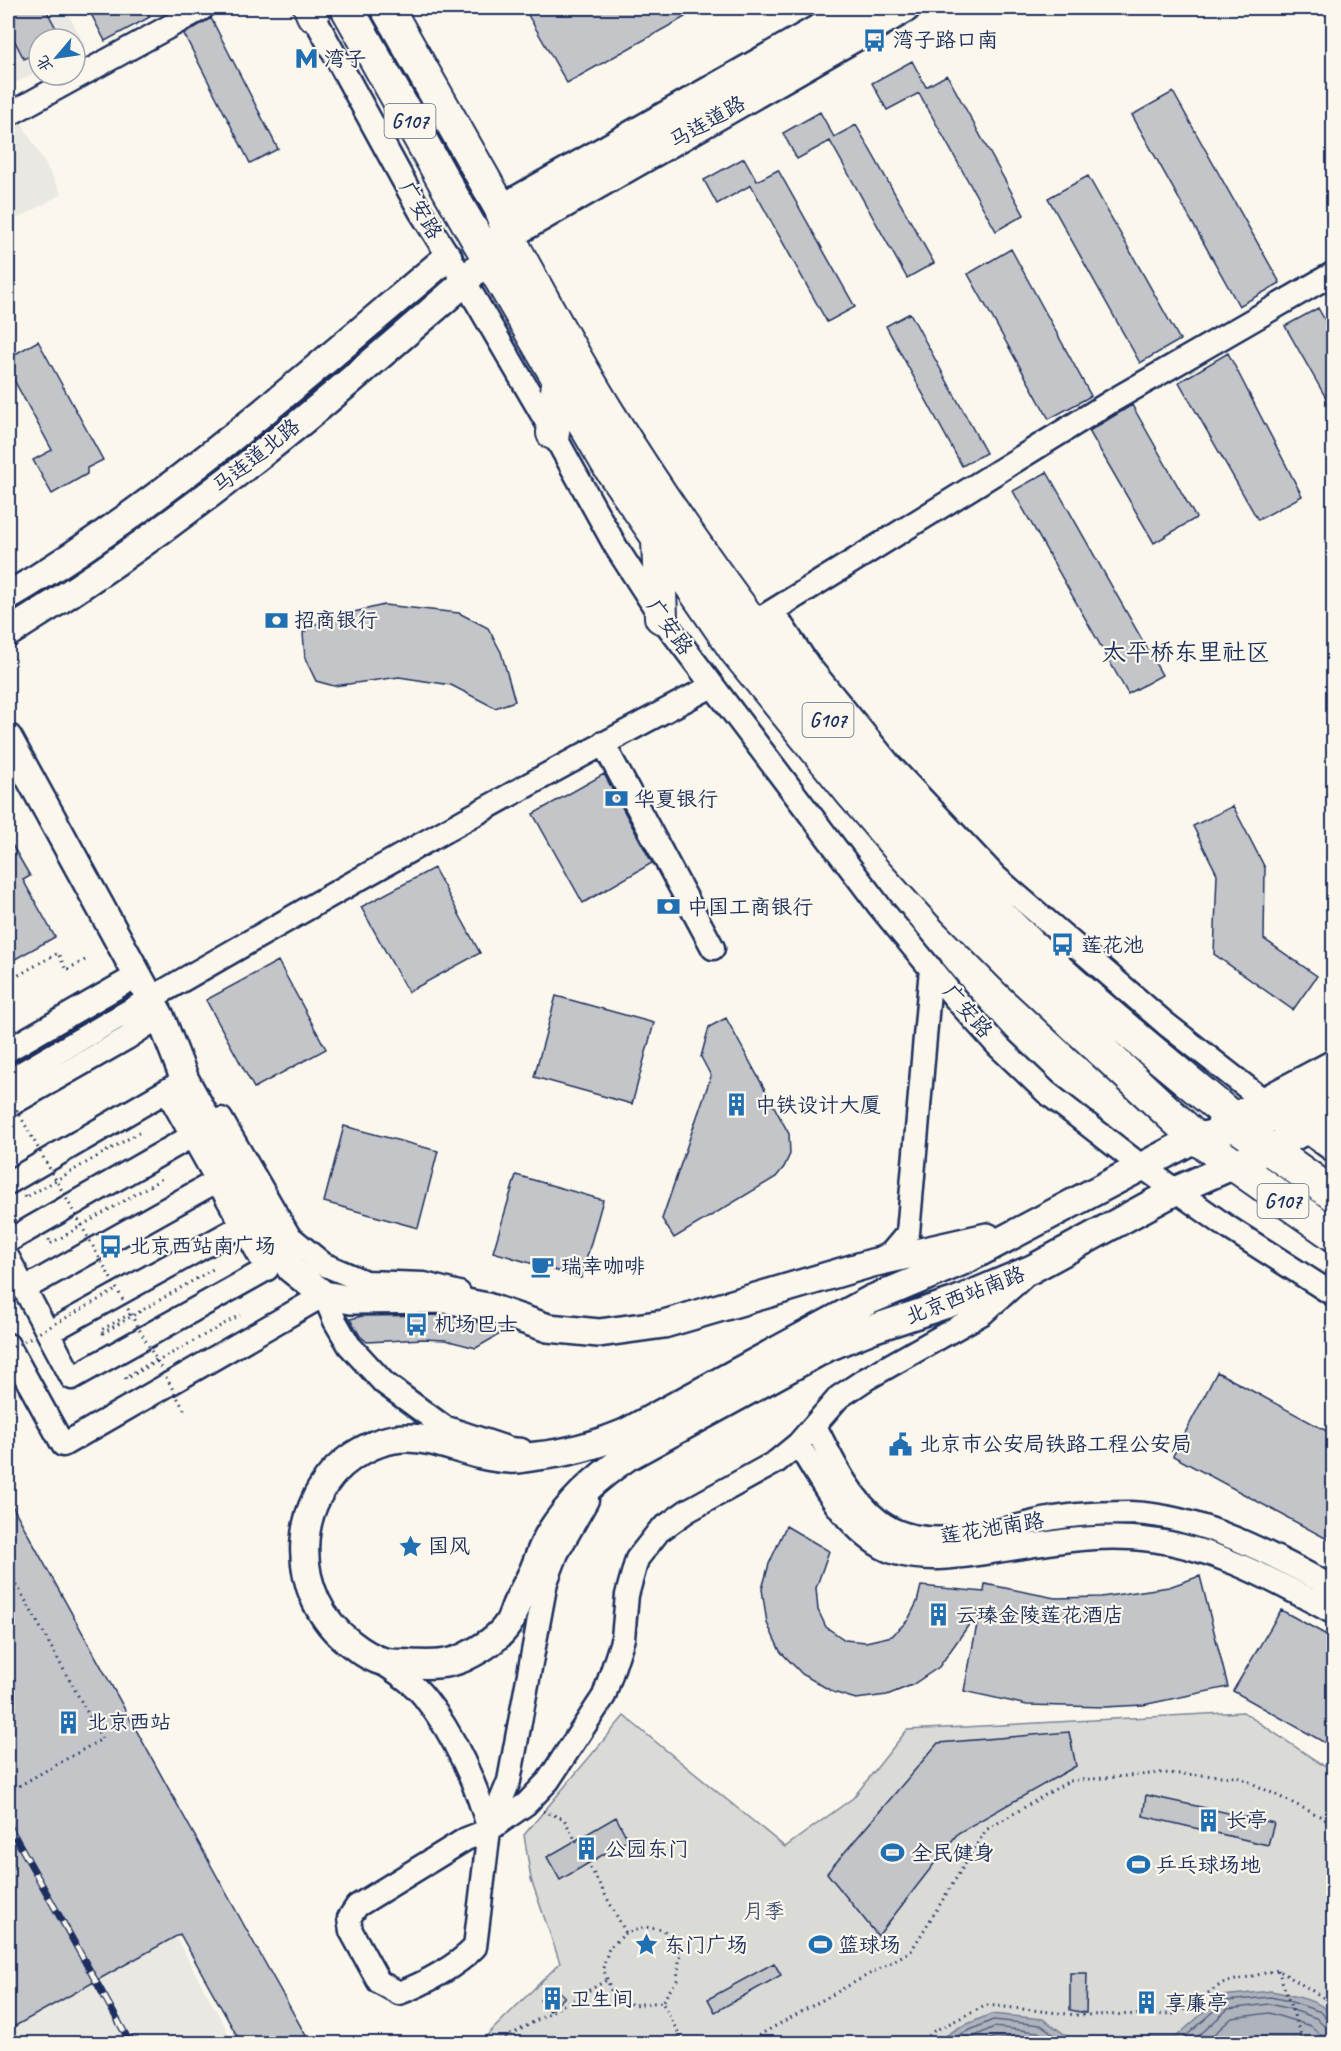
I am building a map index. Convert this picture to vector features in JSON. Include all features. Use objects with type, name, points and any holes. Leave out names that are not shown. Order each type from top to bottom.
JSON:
[{"type":"highway","name":"G107","points":[[347,8],[677,518],[763,618],[864,767],[932,845],[1047,960],[1121,1026],[1235,1121],[1334,1196]]},
{"type":"highway","name":"G107","points":[[387,8],[493,234]]},
{"type":"highway","name":"广安路","points":[[493,234],[558,382],[610,468],[736,651],[849,790],[955,910],[1016,971],[1196,1138],[1334,1235]]},
{"type":"highway","points":[[553,433],[558,382]]},
{"type":"highway","points":[[658,540],[661,616]]},
{"type":"main road","name":"马连道路","points":[[493,234],[855,8]]},
{"type":"main road","name":"马连道路","points":[[493,234],[906,8]]},
{"type":"main road","name":"马连道北路","points":[[8,633],[138,548],[226,482],[465,282],[493,234]]},
{"type":"main road","name":"马连道北路","points":[[8,596],[59,566],[224,447],[448,257]]},
{"type":"main road","points":[[8,738],[148,993],[175,1051],[176,1086],[201,1131],[226,1175],[291,1269],[324,1295],[351,1300],[446,1299],[487,1307],[548,1328],[599,1333],[664,1324],[872,1263],[1029,1227]]},
{"type":"main road","name":"北京西站南路","points":[[1307,1130],[1334,1087]]},
{"type":"main road","name":"北京西站南路","points":[[1307,1130],[1235,1121],[1196,1138],[965,1260],[870,1300],[625,1433],[589,1447],[512,1459],[474,1454],[433,1440],[410,1436],[383,1442],[354,1456],[333,1473],[315,1500],[304,1537],[305,1572],[316,1604],[337,1633],[363,1653],[385,1662],[437,1665],[464,1658],[490,1642],[509,1624],[549,1535],[569,1505],[598,1477],[627,1457],[828,1347],[872,1329],[956,1301],[1032,1269],[1177,1190],[1270,1149],[1307,1130],[1334,1115]]},
{"type":"street","points":[[8,116],[203,8]]},
{"type":"street","name":"广安路","points":[[310,10],[420,211],[465,282],[616,547],[661,616],[712,686],[879,907],[998,1046],[1046,1092],[1141,1166],[1177,1190]]},
{"type":"street","name":"马连道北路","points":[[448,257],[493,234]]},
{"type":"street","points":[[1307,1130],[1166,1024],[996,877],[890,765],[809,666],[763,618],[1112,401],[1334,273]]},
{"type":"street","points":[[8,1064],[148,993],[603,743],[712,686]]},
{"type":"street","points":[[603,743],[713,948]]},
{"type":"street","points":[[872,1263],[891,1253],[908,1233],[931,968]]},
{"type":"street","points":[[8,1050],[148,993]]},
{"type":"street","points":[[8,1081],[148,993]]},
{"type":"street","points":[[8,1106],[127,1038],[148,993]]},
{"type":"street","points":[[175,1051],[193,1070],[289,1236],[323,1264],[365,1282],[424,1284],[471,1297],[487,1307]]},
{"type":"street","name":"北京西站南路","points":[[1307,1130],[1334,1060]]},
{"type":"street","points":[[8,1183],[176,1086]]},
{"type":"street","points":[[8,1241],[201,1131]]},
{"type":"street","points":[[8,1258],[24,1289],[72,1377],[267,1269],[243,1225],[226,1175],[24,1289]]},
{"type":"street","points":[[1177,1190],[1226,1226],[1334,1295]]},
{"type":"street","points":[[48,1333],[243,1225]]},
{"type":"street","points":[[598,1477],[556,1553],[546,1582],[509,1781],[489,1830],[475,1947],[465,1957],[412,1988],[399,1993],[379,1982],[351,1931],[349,1918],[357,1906],[466,1839],[489,1830],[526,1804],[548,1781],[604,1696],[623,1638],[627,1595],[637,1560],[658,1531],[687,1511],[776,1462],[816,1426],[839,1397],[983,1313],[1032,1269]]},
{"type":"street","points":[[8,1345],[63,1445],[324,1295],[335,1322],[349,1345],[384,1383],[444,1427],[510,1449],[555,1454]]},
{"type":"street","name":"莲花池南路","points":[[816,1426],[836,1467],[863,1506],[891,1530],[924,1538],[945,1539],[1087,1514],[1133,1514],[1190,1523],[1239,1540],[1334,1588]]},
{"type":"street","name":"莲花池南路","points":[[798,1444],[853,1525],[872,1541],[894,1553],[919,1558],[946,1559],[1098,1538],[1131,1538],[1181,1545],[1250,1569],[1334,1613]]},
{"type":"street","points":[[373,1657],[398,1673],[424,1697],[450,1735],[481,1802],[489,1830]]},
{"type":"path","points":[[8,981],[58,953],[66,970],[89,958]]},
{"type":"path","points":[[8,1094],[186,1413]]},
{"type":"path","points":[[79,1222],[47,1240],[50,1244],[163,1178]]},
{"type":"path","points":[[130,1314],[101,1330],[103,1333],[213,1269]]},
{"type":"path","points":[[8,1350],[116,1289]]},
{"type":"path","points":[[156,1359],[125,1377],[126,1379],[240,1315]]},
{"type":"path","points":[[8,1569],[102,1739],[8,1792]]},
{"type":"path","points":[[742,2043],[911,1951],[986,1830],[1068,1781],[1161,1773],[1239,1777],[1334,1823]]},
{"type":"path","points":[[588,1864],[626,1933]]},
{"type":"path","points":[[645,1927],[664,1930],[680,1953],[677,1980],[662,2002],[632,2006],[611,1990],[603,1968],[609,1948],[626,1933],[645,1927]]},
{"type":"path","points":[[920,2043],[934,2031],[987,2005],[1076,2015],[1177,2014],[1223,1983],[1278,1970],[1334,2004]]},
{"type":"path","points":[[1278,1970],[1302,2038],[1292,2040],[1293,2043]]},
{"type":"path","points":[[495,2043],[607,1980]]},
{"type":"path","points":[[662,2002],[684,2043]]},
{"type":"shaded area","points":[[8,8],[65,8],[75,27],[27,27],[27,77],[8,87]]},
{"type":"shaded area","points":[[18,116],[62,194],[8,224],[8,122]]},
{"type":"shaded area","name":"北京西站","points":[[8,1633],[234,2043],[8,2043]]},
{"type":"green space","name":"月季","points":[[1243,1712],[1333,1772],[1333,2043],[478,2044],[560,1963],[531,1879],[524,1835],[624,1716],[785,1847],[853,1798],[907,1730]]},
{"type":"water","points":[[1271,1991],[1306,1999],[1324,2007],[1334,2019],[1333,2043],[935,2043],[958,2028],[991,2014],[1043,2019],[1070,2038],[1176,2037],[1222,1996]]},
{"type":"building","points":[[8,8],[45,8],[55,27],[27,27],[27,57],[24,59],[8,28]]},
{"type":"building","points":[[88,8],[145,8],[150,17],[105,41]]},
{"type":"building","points":[[524,8],[680,8],[685,17],[567,83]]},
{"type":"building","points":[[211,18],[278,149],[250,163],[184,34]]},
{"type":"building","points":[[912,61],[926,87],[947,75],[1024,215],[996,231],[919,93],[887,110],[872,83]]},
{"type":"building","points":[[1173,92],[1280,283],[1239,306],[1132,115]]},
{"type":"building","points":[[820,112],[834,137],[856,125],[934,263],[907,278],[830,141],[797,159],[783,133]]},
{"type":"building","points":[[744,158],[757,181],[778,170],[855,307],[827,322],[751,185],[717,204],[704,180]]},
{"type":"building","points":[[1088,176],[1180,340],[1140,363],[1048,198]]},
{"type":"building","points":[[1011,249],[1091,396],[1049,419],[968,274]]},
{"type":"building","points":[[1318,308],[1334,336],[1334,412],[1285,326]]},
{"type":"building","points":[[910,313],[986,453],[962,466],[886,326]]},
{"type":"building","points":[[38,341],[103,460],[87,468],[87,474],[52,494],[33,460],[52,450],[8,369],[8,358]]},
{"type":"building","points":[[1228,353],[1302,496],[1258,520],[1179,382]]},
{"type":"building","points":[[1132,405],[1196,518],[1154,543],[1089,431]]},
{"type":"building","points":[[1047,472],[1162,675],[1128,694],[1013,491]]},
{"type":"building","points":[[384,605],[459,613],[488,628],[501,652],[515,701],[495,708],[451,685],[399,677],[334,686],[316,681],[305,658],[303,633],[324,619]]},
{"type":"building","points":[[604,774],[652,863],[583,903],[533,814]]},
{"type":"building","points":[[1233,806],[1265,868],[1264,939],[1317,976],[1293,1010],[1214,954],[1217,874],[1193,826]]},
{"type":"building","points":[[8,838],[30,876],[23,880],[55,937],[8,963]]},
{"type":"building","points":[[434,868],[480,953],[408,992],[361,907]]},
{"type":"building","points":[[278,961],[326,1049],[254,1088],[206,1000]]},
{"type":"building","points":[[556,996],[654,1023],[632,1104],[534,1077]]},
{"type":"building","name":"中铁设计大厦","points":[[726,1018],[789,1134],[790,1154],[776,1177],[674,1238],[662,1219],[711,1076],[701,1057],[709,1027]]},
{"type":"building","points":[[344,1126],[438,1151],[418,1228],[324,1202]]},
{"type":"building","points":[[516,1175],[603,1200],[581,1278],[493,1252]]},
{"type":"building","name":"机场巴士","points":[[445,1315],[475,1321],[500,1334],[476,1348],[445,1340],[367,1342],[360,1336],[350,1319],[362,1316]]},
{"type":"building","points":[[1217,1372],[1334,1435],[1334,1531],[1329,1540],[1173,1456]]},
{"type":"building","name":"北京西站","points":[[8,1498],[310,2043],[241,2043],[180,1934],[8,2030]]},
{"type":"building","points":[[786,1526],[829,1551],[816,1588],[818,1610],[826,1627],[845,1640],[866,1642],[892,1636],[908,1620],[917,1602],[921,1586],[984,1592],[985,1584],[1055,1598],[1101,1597],[1169,1587],[1200,1576],[1228,1687],[1143,1705],[1105,1707],[1027,1705],[964,1691],[980,1609],[939,1667],[912,1685],[887,1695],[856,1699],[833,1692],[802,1674],[780,1651],[767,1623],[762,1589],[769,1564]]},
{"type":"building","points":[[1281,1610],[1334,1639],[1334,1748],[1233,1691]]},
{"type":"building","name":"全民健身","points":[[1069,1732],[1076,1766],[958,1833],[878,1936],[827,1873],[938,1743]]},
{"type":"building","name":"长亭","points":[[1146,1795],[1274,1823],[1268,1845],[1143,1816]]},
{"type":"building","name":"公园东门","points":[[616,1817],[628,1840],[560,1880],[547,1857]]},
{"type":"building","points":[[774,1963],[781,1975],[715,2012],[708,1999]]},
{"type":"building","points":[[1070,1973],[1087,1973],[1086,2013],[1070,2010]]},
{"type":"building","name":"卫生间","points":[[554,1986],[565,1997],[549,2011],[540,2000]]},
{"type":"building","name":"享廉亭","points":[[1140,1996],[1154,1996],[1154,2010],[1140,2010]]},
{"type":"railway","points":[[8,1824],[131,2044]]},
{"type":"place","name":"湾子路口南","points":[[875,40]]},
{"type":"place","name":"湾子","points":[[306,59]]},
{"type":"place","name":"招商银行","points":[[276,620]]},
{"type":"place","name":"华夏银行","points":[[616,799]]},
{"type":"place","name":"中国工商银行","points":[[669,907]]},
{"type":"place","name":"莲花池","points":[[1063,945]]},
{"type":"place","name":"中铁设计大厦","points":[[737,1105]]},
{"type":"place","name":"北京西站南广场","points":[[111,1246]]},
{"type":"place","name":"瑞幸咖啡","points":[[543,1266]]},
{"type":"place","name":"机场巴士","points":[[416,1324]]},
{"type":"place","name":"北京市公安局铁路工程公安局","points":[[901,1444]]},
{"type":"place","name":"国风","points":[[410,1546]]},
{"type":"place","name":"云瑧金陵莲花酒店","points":[[938,1615]]},
{"type":"place","name":"北京西站","points":[[69,1722]]},
{"type":"place","name":"长亭","points":[[1208,1820]]},
{"type":"place","name":"公园东门","points":[[587,1849]]},
{"type":"place","name":"全民健身","points":[[893,1853]]},
{"type":"place","name":"乒乓球场地","points":[[1138,1865]]},
{"type":"place","name":"东门广场","points":[[646,1945]]},
{"type":"place","name":"篮球场","points":[[820,1945]]},
{"type":"place","name":"卫生间","points":[[552,1999]]},
{"type":"place","name":"享廉亭","points":[[1147,2003]]},
{"type":"district","name":"太平桥东里社区","points":[[1186,652]]}]
